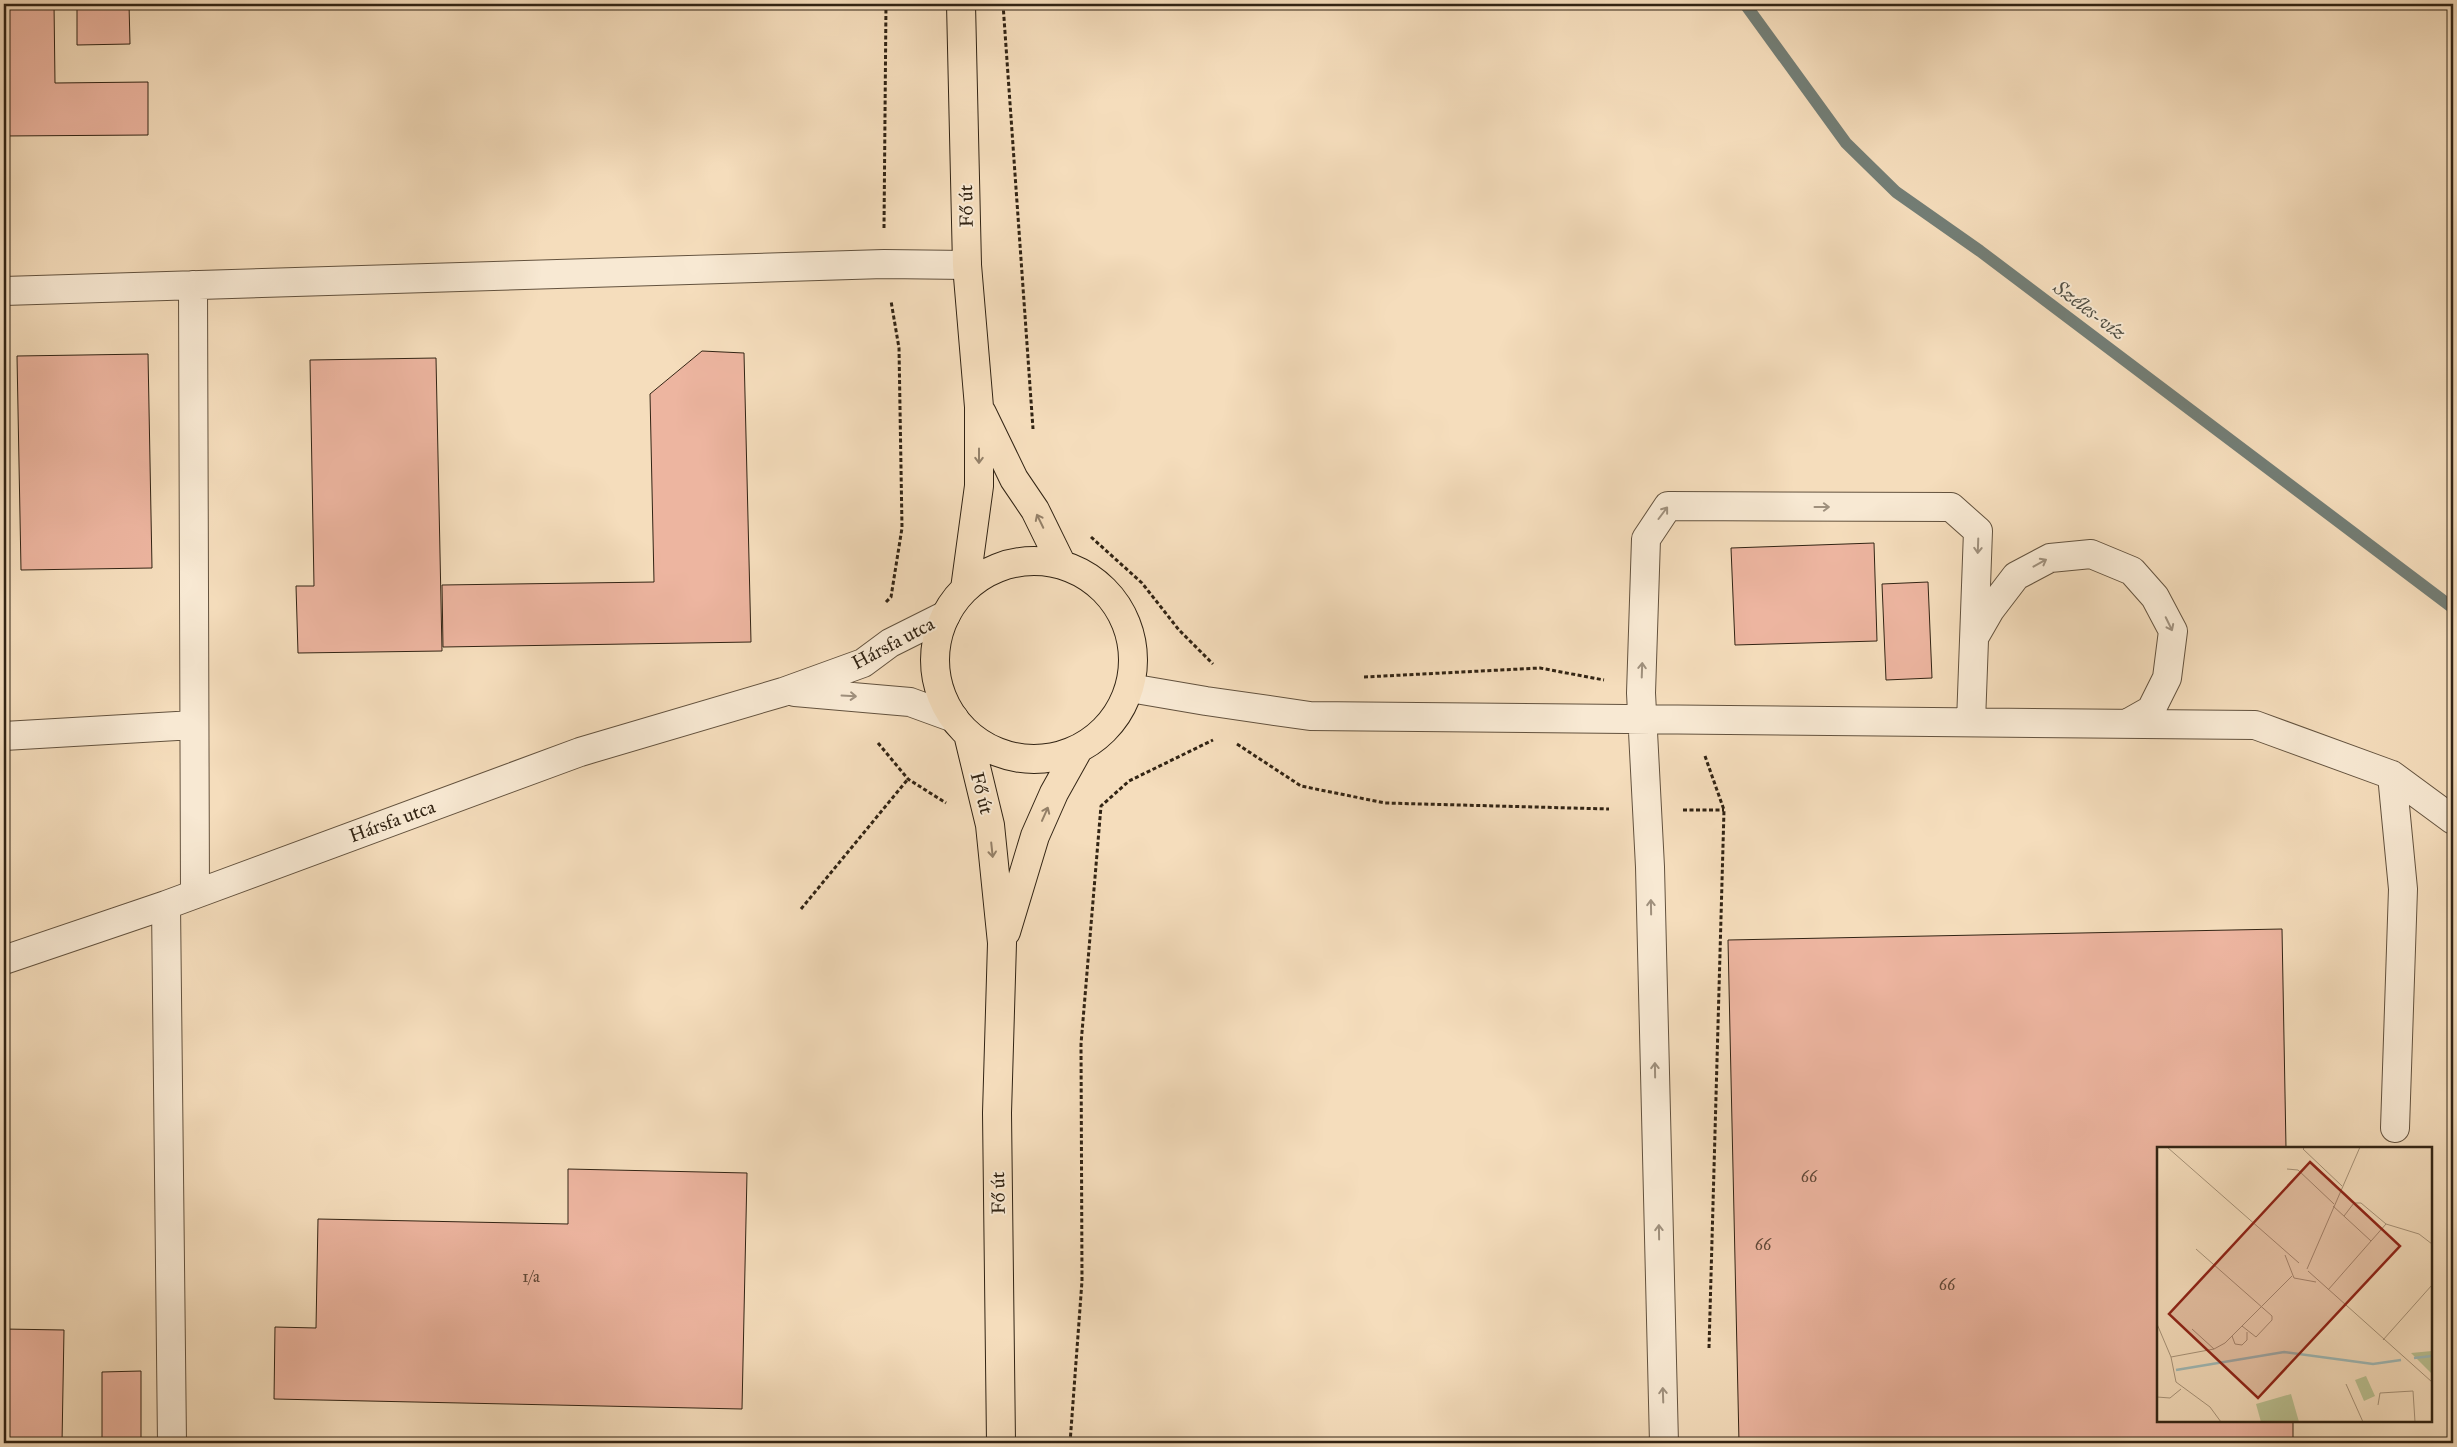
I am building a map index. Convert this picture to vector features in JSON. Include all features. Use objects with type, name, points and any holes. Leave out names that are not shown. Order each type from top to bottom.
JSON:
[{"type":"main road","name":"Fő út","points":[[961,4],[967,264],[979,407],[979,486],[964,589]]},
{"type":"main road","name":"Fő út","points":[[979,407],[1014,479],[1035,510],[1062,565]]},
{"type":"main road","points":[[1036,561],[1062,565],[1083,574],[1102,588],[1117,606],[1129,631],[1134,660],[1130,688],[1123,707],[1110,725],[1095,739],[1078,750],[1055,758],[1032,760],[1008,756],[986,748],[961,726],[943,699],[937,678],[935,656],[938,635],[946,615],[964,589],[986,574],[1010,564],[1036,561]]},
{"type":"main road","name":"Fő út","points":[[961,726],[990,825],[1002,944],[997,1113],[1001,1443]]},
{"type":"main road","name":"Fő út","points":[[1002,944],[1035,836],[1054,793],[1078,750]]},
{"type":"street","points":[[4,291],[884,264],[967,264]]},
{"type":"street","points":[[193,285],[195,894]]},
{"type":"street","points":[[1664,1443],[1650,867],[1641,706],[1646,538],[1668,506],[1951,507],[1978,531],[1971,722]]},
{"type":"street","points":[[1975,637],[1990,610],[2016,576],[2050,558],[2091,554],[2132,571],[2155,597],[2173,631],[2167,678],[2151,710],[2128,723]]},
{"type":"street","name":"Hársfa utca","points":[[4,960],[166,905],[580,752],[783,692],[863,663],[890,643],[946,615]]},
{"type":"street","points":[[1130,688],[1310,716],[1641,706],[1693,719],[2255,725],[2392,775],[2453,820]]},
{"type":"street","name":"Hársfa utca","points":[[783,692],[910,702],[961,726]]},
{"type":"street","points":[[4,736],[194,725]]},
{"type":"street","points":[[2392,775],[2402,889],[2395,1128]]},
{"type":"street","points":[[166,905],[172,1443]]},
{"type":"path","points":[[885,603],[890,597],[902,528],[899,348],[884,264],[886,4]]},
{"type":"path","points":[[1003,4],[1033,432]]},
{"type":"path","points":[[1085,532],[1142,583],[1179,630],[1214,665],[1222,666]]},
{"type":"path","points":[[1358,677],[1540,668],[1603,679],[1641,706]]},
{"type":"path","points":[[1693,719],[1724,810],[1710,1348]]},
{"type":"path","points":[[1070,1443],[1082,1281],[1082,1044],[1101,806],[1128,781],[1215,739]]},
{"type":"path","points":[[1232,740],[1301,786],[1385,804],[1724,810]]},
{"type":"path","points":[[878,743],[908,780],[950,806]]},
{"type":"path","points":[[801,909],[908,780]]},
{"type":"building","points":[[4,4],[54,4],[55,83],[148,82],[148,135],[4,136]]},
{"type":"building","points":[[77,4],[129,4],[130,44],[77,45]]},
{"type":"building","points":[[702,351],[744,353],[751,642],[443,647],[442,585],[654,582],[650,394]]},
{"type":"building","points":[[148,354],[152,568],[21,570],[17,356]]},
{"type":"building","points":[[436,358],[442,651],[298,653],[296,586],[314,586],[310,360]]},
{"type":"building","points":[[1874,543],[1877,641],[1735,645],[1731,548]]},
{"type":"building","points":[[1928,582],[1932,678],[1886,680],[1882,584]]},
{"type":"building","points":[[2282,929],[2286,1147],[2157,1147],[2157,1422],[2293,1422],[2293,1443],[1739,1443],[1728,940]]},
{"type":"building","points":[[568,1169],[747,1173],[742,1409],[274,1399],[275,1327],[316,1328],[318,1219],[568,1224]]},
{"type":"building","points":[[4,1329],[64,1330],[62,1443],[4,1443]]},
{"type":"building","points":[[141,1371],[141,1443],[102,1443],[102,1372]]},
{"type":"waterway","name":"Széles-víz","points":[[1745,4],[1846,143],[1896,192],[1980,251],[2453,608]]}]
